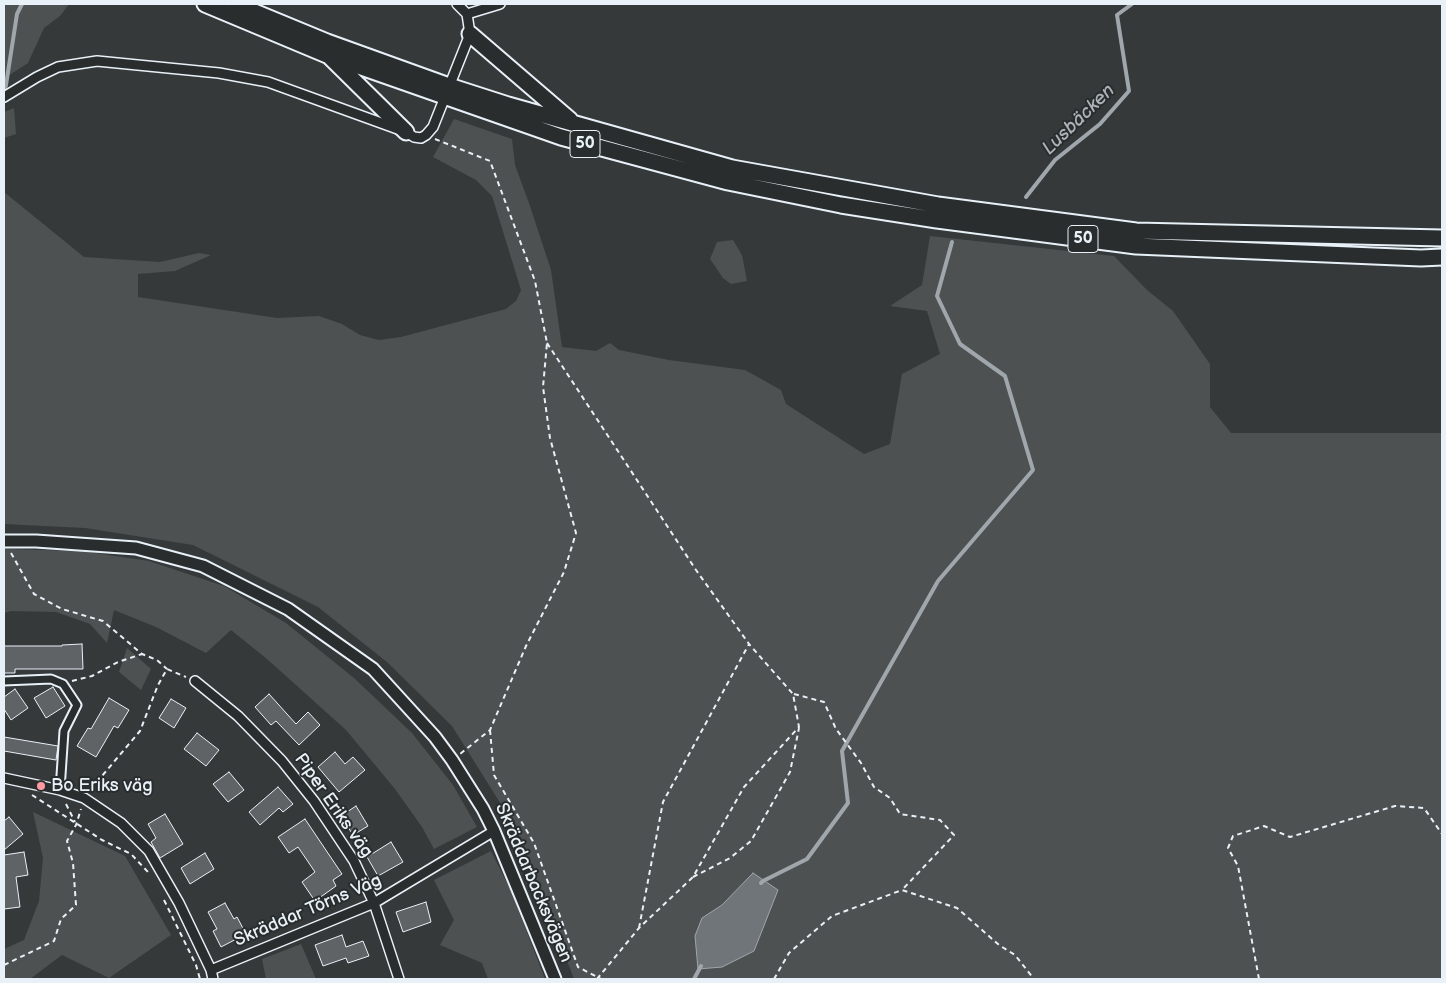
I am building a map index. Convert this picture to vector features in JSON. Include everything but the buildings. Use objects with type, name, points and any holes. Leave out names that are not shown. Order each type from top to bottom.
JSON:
[{"type":"highway","name":"50","points":[[205,4],[327,55],[447,91],[732,168],[938,205],[1136,231],[1442,238]]},
{"type":"highway","name":"50","points":[[234,4],[561,137],[728,182],[841,205],[937,220],[1136,246],[1421,258],[1442,257]]},
{"type":"highway","points":[[470,34],[574,124]]},
{"type":"highway","points":[[327,55],[406,132]]},
{"type":"street","points":[[4,97],[58,67],[97,61],[219,73],[268,82],[421,138],[433,127],[470,34],[468,14],[457,4]]},
{"type":"street","points":[[468,14],[500,4]]},
{"type":"street","name":"Skräddarbacksvägen","points":[[4,541],[36,541],[136,548],[203,566],[288,609],[373,669],[435,737],[483,809],[494,831],[555,979]]},
{"type":"street","points":[[4,681],[51,679],[62,684],[77,705],[64,731],[60,790]]},
{"type":"street","name":"Piper Eriks väg","points":[[196,681],[238,716],[282,761],[314,801],[354,861],[374,903],[399,979]]},
{"type":"street","points":[[4,778],[60,790],[84,798],[121,824],[148,851],[179,903],[212,975]]},
{"type":"street","name":"Skräddar Törns Väg","points":[[212,975],[374,903],[494,831]]},
{"type":"path","points":[[426,135],[490,161],[535,281],[547,343],[543,387],[550,438],[576,533],[564,572],[526,646],[490,730],[494,775],[534,843],[578,967],[599,978],[639,928],[693,877],[730,858],[751,840],[790,772],[799,726],[793,694],[749,644],[696,570],[547,343]]},
{"type":"path","points":[[4,541],[34,594],[62,609],[102,621],[142,654],[157,660],[167,669],[196,681]]},
{"type":"path","points":[[639,928],[663,802],[749,644]]},
{"type":"path","points":[[62,684],[92,676],[142,654]]},
{"type":"path","points":[[4,965],[54,941],[61,919],[76,905],[73,863],[67,841],[76,824],[84,798],[140,731],[158,685],[167,669]]},
{"type":"path","points":[[774,979],[789,953],[832,916],[902,890],[954,835],[940,820],[900,814],[890,798],[874,787],[861,763],[836,729],[824,702],[793,694]]},
{"type":"path","points":[[693,877],[744,787],[799,726]]},
{"type":"path","points":[[452,760],[490,730]]},
{"type":"path","points":[[60,790],[76,824]]},
{"type":"path","points":[[30,794],[102,840],[131,854],[151,875]]},
{"type":"path","points":[[1259,979],[1238,866],[1228,848],[1233,836],[1264,826],[1290,837],[1395,806],[1424,808],[1442,834]]},
{"type":"path","points":[[902,890],[957,908],[999,945],[1015,955],[1034,979]]},
{"type":"path","points":[[163,897],[196,965],[200,979]]},
{"type":"shaded area","points":[[4,4],[69,4],[60,16],[44,28],[28,63],[5,78],[4,76]]},
{"type":"shaded area","points":[[14,108],[16,134],[4,138],[4,112]]},
{"type":"shaded area","points":[[454,119],[512,139],[515,165],[551,270],[562,347],[596,351],[610,343],[619,350],[669,360],[745,370],[781,390],[786,404],[864,454],[890,444],[902,374],[940,354],[927,311],[890,306],[922,285],[930,236],[1114,256],[1147,290],[1173,311],[1210,364],[1210,407],[1231,433],[1442,433],[1442,979],[574,979],[517,830],[452,726],[388,663],[318,607],[193,545],[85,528],[4,524],[4,192],[84,257],[160,262],[199,253],[211,255],[175,271],[138,274],[138,297],[277,318],[319,316],[342,324],[360,335],[379,340],[401,337],[506,309],[516,301],[521,290],[492,196],[476,180],[433,157]],"holes":[[[753,873],[763,881],[702,918],[722,905]]]},
{"type":"shaded area","points":[[733,240],[742,255],[747,281],[731,284],[723,278],[710,259],[717,242]]},
{"type":"shaded area","points":[[4,549],[81,551],[149,561],[224,586],[286,623],[354,678],[412,733],[453,785],[477,827],[434,849],[422,827],[395,789],[346,730],[267,659],[231,630],[206,653],[156,627],[114,610],[107,643],[90,624],[56,612],[11,611],[4,613]]},
{"type":"shaded area","points":[[127,648],[151,669],[141,690],[119,672]]},
{"type":"shaded area","points":[[33,812],[125,856],[171,935],[109,978],[62,955],[30,979],[4,979],[4,949],[24,940],[39,901],[43,858]]},
{"type":"shaded area","points":[[491,851],[511,891],[545,979],[488,979],[482,963],[440,945],[454,920],[434,880]]},
{"type":"shaded area","points":[[753,873],[778,890],[754,951],[722,967],[698,969],[695,936],[702,918],[722,905]]},
{"type":"shaded area","points":[[301,944],[316,979],[266,979],[262,959]]},
{"type":"waterway","points":[[4,91],[17,14],[22,4]]},
{"type":"waterway","name":"Lusbäcken","points":[[1026,197],[1055,160],[1100,124],[1129,91],[1117,15],[1132,4]]},
{"type":"waterway","points":[[761,883],[807,859],[848,803],[842,751],[938,581],[1033,470],[1005,376],[960,344],[937,296],[952,242]]},
{"type":"waterway","points":[[694,979],[701,966]]},
{"type":"place","name":"Bo Eriks väg","points":[[41,786]]}]
